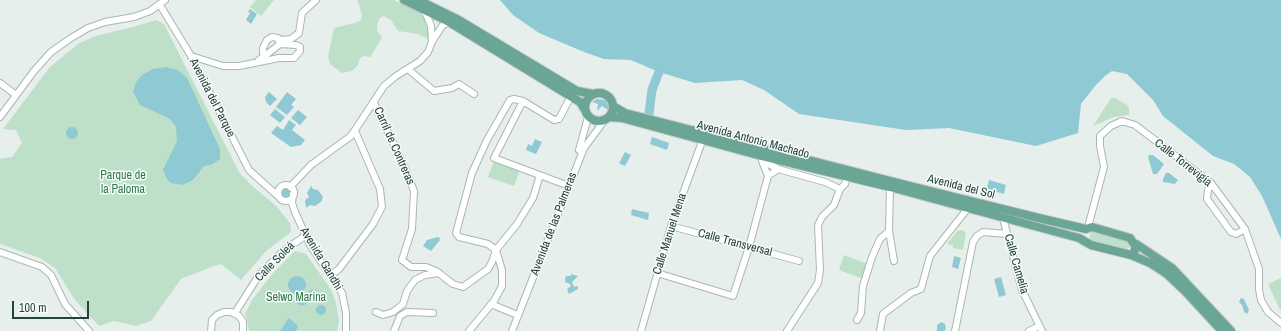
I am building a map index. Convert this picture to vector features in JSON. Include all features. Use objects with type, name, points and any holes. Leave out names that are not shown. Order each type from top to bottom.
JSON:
[{"type":"main road","points":[[404,0],[449,22],[571,96],[580,102],[586,113],[596,121],[607,119],[613,106],[612,102],[606,95],[577,91],[457,19],[418,0]]},
{"type":"main road","points":[[586,113],[586,100],[593,94]]},
{"type":"main road","name":"Avenida Antonio Machado","points":[[613,106],[625,113],[832,165]]},
{"type":"main road","name":"Avenida Antonio Machado","points":[[607,119],[622,118],[703,139],[760,158],[848,173],[890,187]]},
{"type":"main road","name":"Avenida del Sol","points":[[832,165],[848,173],[1130,238],[1136,244]]},
{"type":"main road","name":"Avenida del Sol","points":[[890,187],[1084,241],[1091,245],[1131,255]]},
{"type":"main road","points":[[1084,241],[1087,228]]},
{"type":"main road","points":[[1136,244],[1136,250],[1131,255],[1150,263],[1167,274],[1222,331]]},
{"type":"main road","points":[[1136,244],[1172,268],[1231,331]]},
{"type":"street","points":[[0,117],[51,52],[88,28],[105,22],[134,17],[160,5],[165,0]]},
{"type":"street","points":[[255,63],[280,42],[291,39],[299,33],[302,14],[316,0]]},
{"type":"street","name":"Avenida del Parque","points":[[160,5],[191,56],[250,170],[282,199]]},
{"type":"street","points":[[424,9],[431,26],[432,42]]},
{"type":"street","points":[[290,187],[311,165],[338,147],[355,131],[384,86],[396,76],[409,70],[428,52],[432,42],[442,26],[449,22]]},
{"type":"street","points":[[191,56],[223,66],[239,66],[279,58],[294,58],[300,51],[296,45],[280,42],[276,37],[268,40],[263,48],[263,54],[266,55]]},
{"type":"street","points":[[409,70],[434,91],[452,88],[459,84],[474,94]]},
{"type":"street","points":[[0,82],[16,95]]},
{"type":"street","points":[[469,331],[491,304],[502,286],[502,270],[496,250],[488,244],[459,237],[456,233],[472,173],[487,140],[510,100],[514,99],[522,101],[554,120],[559,119],[571,96]]},
{"type":"street","points":[[522,101],[494,158],[567,185]]},
{"type":"street","name":"Carril de Contreras","points":[[374,103],[404,166],[414,191],[412,229],[402,260],[411,267],[426,267],[439,272],[453,284],[463,287],[488,269],[496,250]]},
{"type":"street","name":"Avenida de las Palmeras","points":[[512,331],[580,147],[586,113]]},
{"type":"street","name":"Avenida de las Palmeras","points":[[508,331],[567,185],[584,148],[607,119]]},
{"type":"street","name":"Calle Torrevigía","points":[[1087,228],[1104,167],[1100,146],[1100,136],[1111,126],[1122,121],[1135,125],[1211,183],[1245,229],[1258,264],[1259,289],[1262,300],[1268,312],[1281,323]]},
{"type":"street","points":[[331,275],[339,269],[382,207],[380,189],[355,131]]},
{"type":"street","name":"Calle Manuel Mena","points":[[641,331],[671,226],[703,139]]},
{"type":"street","points":[[760,158],[778,169],[825,182],[840,189]]},
{"type":"street","points":[[657,273],[733,296],[749,246],[768,176],[760,158]]},
{"type":"street","points":[[768,176],[778,169]]},
{"type":"street","points":[[787,331],[818,283],[820,270],[817,228],[820,219],[834,205],[848,173]]},
{"type":"street","points":[[496,250],[517,224],[533,198],[538,175]]},
{"type":"street","points":[[1211,183],[1208,190],[1207,199],[1231,232],[1236,234],[1245,229]]},
{"type":"street","points":[[267,187],[279,190],[285,186],[290,187]]},
{"type":"street","points":[[279,190],[282,199],[290,200],[293,194],[290,187]]},
{"type":"street","points":[[890,187],[889,231],[894,261]]},
{"type":"street","name":"Avenida Gandhi","points":[[293,194],[292,203],[295,212],[310,245],[342,293],[345,302],[347,325],[346,331]]},
{"type":"street","name":"Avenida Gandhi","points":[[282,199],[295,212]]},
{"type":"street","points":[[880,331],[883,314],[911,293],[921,289],[930,256],[968,208]]},
{"type":"street","name":"Calle Camelia","points":[[1003,218],[1022,290],[1041,328]]},
{"type":"street","name":"Calle Transversal","points":[[671,226],[749,246],[799,261]]},
{"type":"street","points":[[857,320],[860,313],[863,286],[872,257],[880,239],[889,231]]},
{"type":"street","points":[[955,331],[973,242],[977,236],[983,232],[1007,234]]},
{"type":"street","name":"Calle Soleá","points":[[235,313],[260,275],[281,253],[306,235]]},
{"type":"street","points":[[0,252],[42,267],[51,276],[65,304],[89,331]]},
{"type":"street","points":[[376,312],[383,315],[393,312],[403,304],[407,291],[415,280],[426,275],[439,272]]},
{"type":"street","points":[[491,304],[515,314]]},
{"type":"street","points":[[1197,304],[1217,331]]},
{"type":"street","points":[[211,331],[212,320],[217,314],[224,312],[235,313],[243,322],[243,331]]},
{"type":"street","points":[[394,331],[400,316],[407,312],[433,313]]},
{"type":"street","points":[[1029,331],[1041,328]]},
{"type":"green space","points":[[256,0],[274,0],[261,16],[250,7]]},
{"type":"green space","points":[[357,0],[394,0],[416,10],[422,15],[426,22],[429,30],[428,39],[418,34],[398,31],[391,20],[384,16],[380,18],[377,24],[377,30],[382,38],[370,57],[364,56],[360,58],[358,65],[352,71],[342,73],[330,64],[328,56],[334,28],[361,20],[362,14]]},
{"type":"green space","name":"Parque de la Paloma","points":[[156,20],[164,24],[239,172],[251,185],[276,206],[290,223],[291,232],[265,252],[241,280],[221,264],[211,267],[181,279],[151,321],[136,326],[114,321],[99,326],[75,300],[55,268],[40,258],[0,244],[0,159],[12,157],[22,143],[16,130],[3,129],[50,67],[78,44],[95,36]]},
{"type":"green space","points":[[1111,98],[1115,98],[1127,105],[1129,108],[1129,115],[1114,117],[1093,126]]},
{"type":"green space","points":[[494,161],[520,170],[514,186],[488,177]]},
{"type":"green space","points":[[962,230],[966,233],[963,250],[953,248],[953,245],[947,244],[957,231]]},
{"type":"green space","points":[[1094,231],[1128,241],[1130,247],[1125,251],[1090,240],[1090,234]]},
{"type":"green space","name":"Selwo Marina","points":[[295,251],[306,254],[332,291],[339,321],[337,331],[249,331],[245,314],[252,300],[273,273]]},
{"type":"green space","points":[[844,255],[868,264],[863,279],[839,270]]},
{"type":"green space","points":[[1281,278],[1281,309],[1280,310],[1268,284]]},
{"type":"water","points":[[500,0],[1281,0],[1281,239],[1262,196],[1250,177],[1234,164],[1213,156],[1163,116],[1153,100],[1127,74],[1112,71],[1095,86],[1081,104],[1078,133],[1036,146],[949,128],[906,130],[799,114],[764,90],[742,80],[695,83],[659,72],[631,60],[604,59],[584,52],[539,33],[513,15]]},
{"type":"water","points":[[250,9],[257,14],[251,24],[246,20],[250,13],[248,12]]},
{"type":"water","points":[[166,67],[178,70],[187,78],[220,149],[220,159],[211,165],[204,166],[193,180],[182,185],[171,183],[167,179],[163,170],[177,141],[176,127],[170,119],[140,105],[133,92],[136,82],[143,74],[153,69]]},
{"type":"water","points":[[269,92],[277,99],[270,106],[266,102],[265,97]]},
{"type":"water","points":[[287,92],[296,99],[291,105],[294,107],[287,115],[276,107]]},
{"type":"water","points":[[597,99],[605,100],[608,105],[608,110],[602,106],[597,111],[598,104],[592,102]]},
{"type":"water","points":[[275,109],[285,117],[280,123],[270,115]]},
{"type":"water","points":[[298,110],[307,117],[300,125],[291,118]]},
{"type":"water","points":[[289,120],[296,125],[292,130],[305,140],[301,145],[291,147],[271,133],[277,126],[283,130]]},
{"type":"water","points":[[72,127],[76,129],[78,133],[76,137],[72,139],[68,137],[66,133],[68,129]]},
{"type":"water","points":[[652,137],[669,143],[667,150],[650,144]]},
{"type":"water","points":[[535,139],[542,142],[536,154],[526,150],[528,144],[532,146]]},
{"type":"water","points":[[625,152],[631,155],[625,166],[619,163]]},
{"type":"water","points":[[1149,155],[1153,155],[1164,164],[1157,174],[1153,174],[1148,157]]},
{"type":"water","points":[[1166,173],[1169,173],[1178,180],[1175,184],[1163,182]]},
{"type":"water","points":[[989,180],[1006,185],[1004,194],[987,189]]},
{"type":"water","points":[[311,186],[313,189],[318,190],[323,197],[321,202],[315,206],[310,205],[306,208],[305,200],[309,197],[307,193]]},
{"type":"water","points":[[284,187],[288,187],[292,193],[288,199],[284,199],[280,195],[280,191]]},
{"type":"water","points":[[632,209],[649,213],[648,220],[631,215]]},
{"type":"water","points":[[439,237],[440,240],[431,251],[423,246],[427,240]]},
{"type":"water","points":[[954,256],[961,258],[958,269],[952,267]]},
{"type":"water","points":[[571,274],[578,276],[572,282],[574,287],[578,286],[578,289],[569,294],[567,289],[571,286],[565,282],[565,279],[566,276],[571,276]]},
{"type":"water","points":[[297,276],[303,279],[306,285],[303,291],[297,294],[291,291],[288,285],[291,279]]},
{"type":"water","points":[[1001,277],[1006,295],[999,297],[994,279]]},
{"type":"water","points":[[311,290],[315,290],[317,291],[317,299],[311,300],[308,297],[308,293]]},
{"type":"water","points":[[300,295],[304,295],[306,296],[306,304],[300,305],[297,302],[297,298]]},
{"type":"water","points":[[1241,298],[1244,299],[1249,310],[1247,314],[1244,312],[1242,305],[1239,302]]},
{"type":"water","points":[[319,305],[323,305],[325,306],[325,314],[319,315],[316,312],[316,308]]},
{"type":"water","points":[[289,318],[298,326],[296,331],[280,331]]},
{"type":"water","points":[[941,322],[945,324],[946,329],[944,331],[937,331],[937,325]]},
{"type":"waterway","points":[[649,114],[652,90],[659,72]]}]
